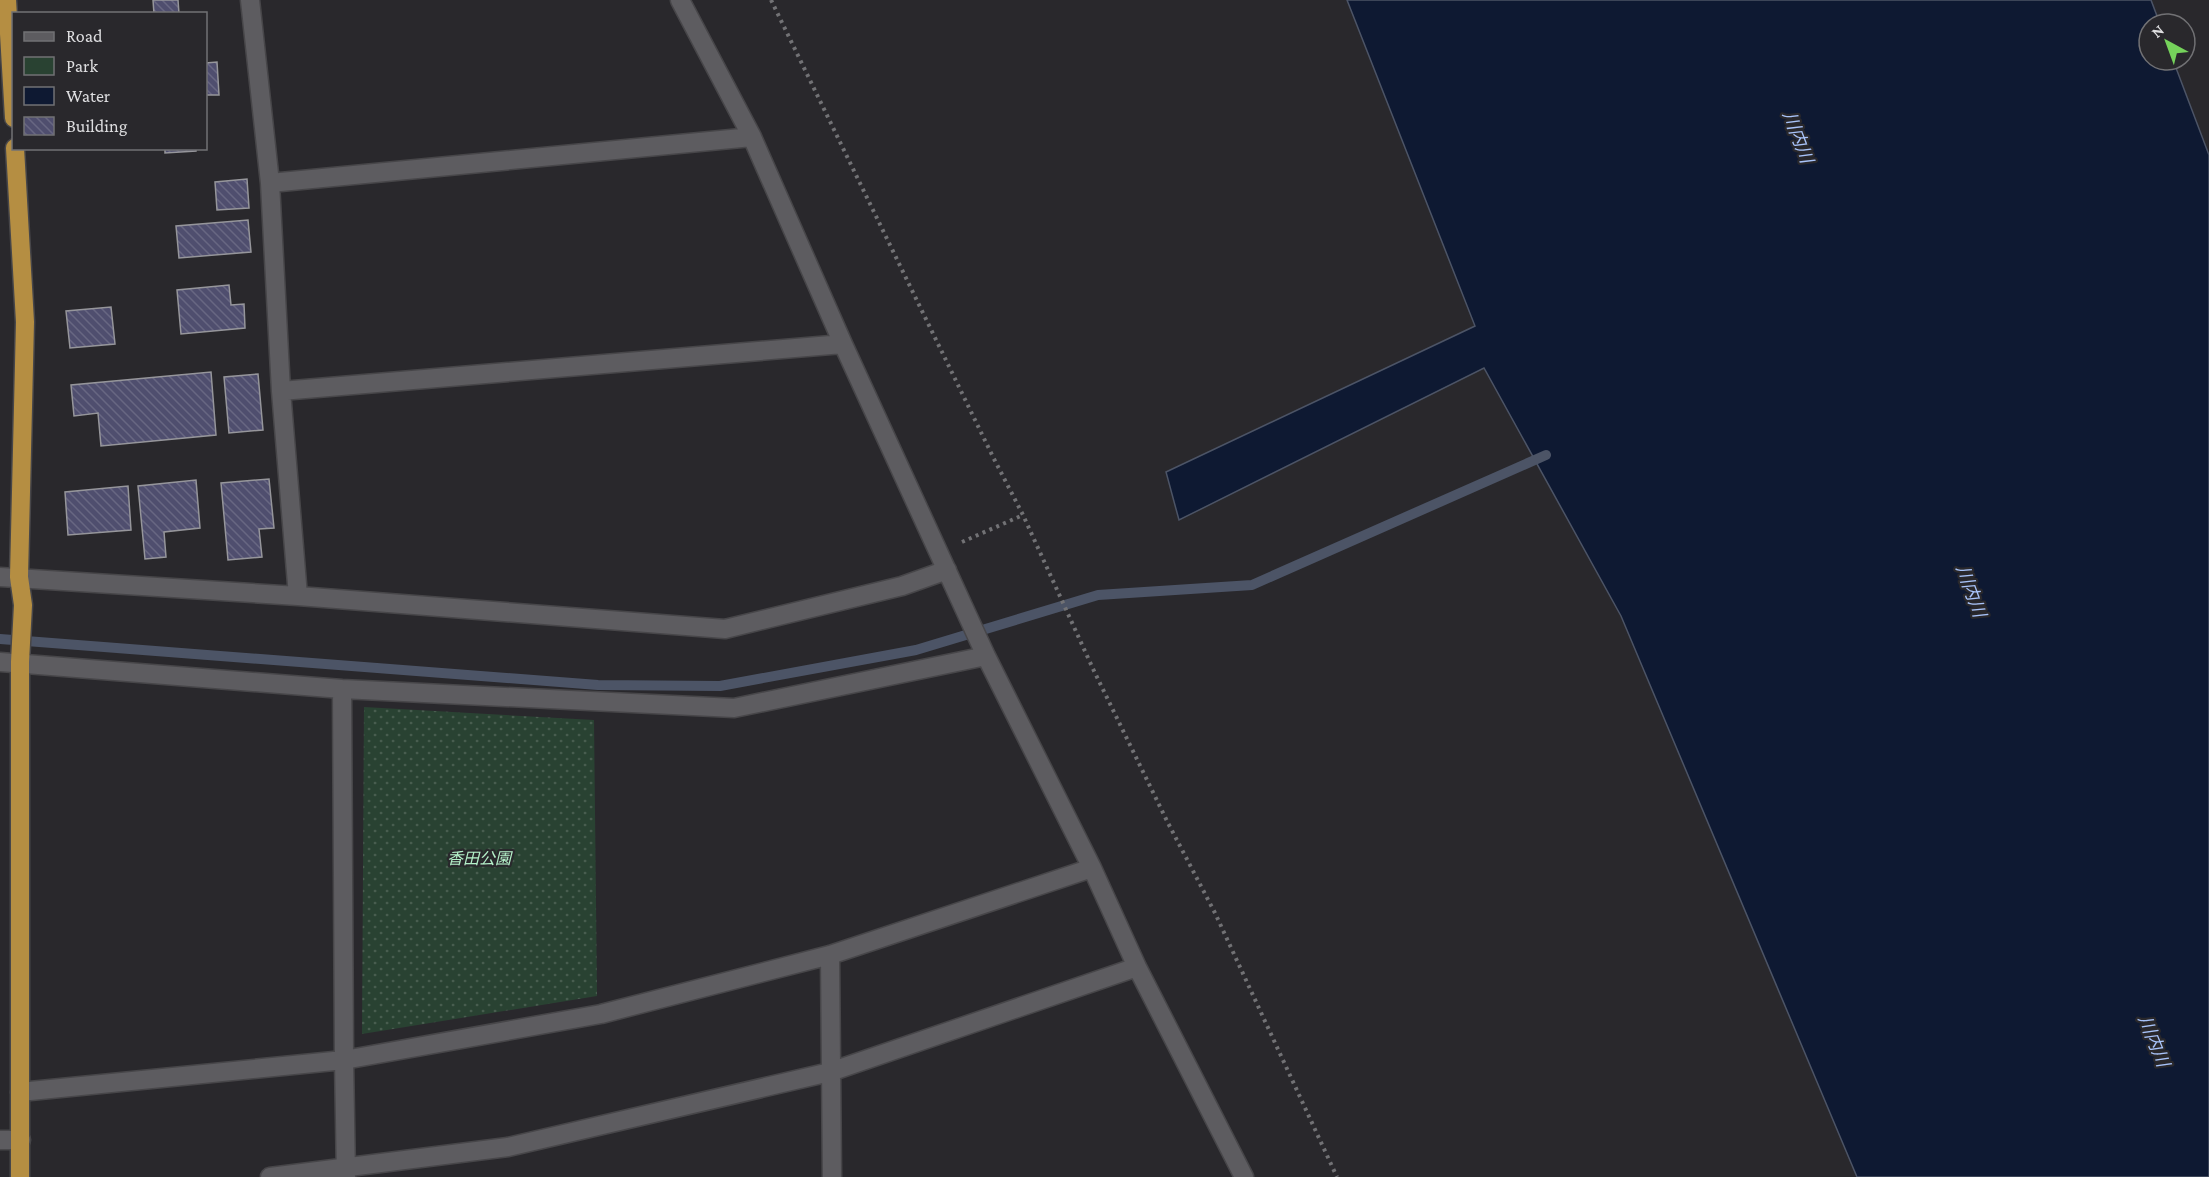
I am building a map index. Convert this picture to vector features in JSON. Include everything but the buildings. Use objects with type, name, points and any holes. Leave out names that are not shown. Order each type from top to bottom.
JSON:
[{"type":"highway","points":[[7,0],[12,84]]},
{"type":"highway","points":[[15,150],[25,322],[19,577],[23,605],[20,1177]]},
{"type":"street","points":[[250,0],[270,183],[281,391],[298,596]]},
{"type":"street","points":[[680,0],[752,138],[843,344],[986,656],[1092,868],[1137,967],[1244,1177]]},
{"type":"street","points":[[270,183],[752,138]]},
{"type":"street","points":[[281,391],[843,344]]},
{"type":"street","points":[[0,577],[298,596],[725,629],[902,586],[947,570]]},
{"type":"street","points":[[0,662],[21,656],[342,688],[734,708],[986,656]]},
{"type":"street","points":[[342,688],[346,1173]]},
{"type":"street","points":[[20,1092],[344,1060],[601,1014],[830,955],[1092,868]]},
{"type":"street","points":[[830,955],[832,1177]]},
{"type":"street","points":[[270,1177],[346,1173],[508,1148],[830,1072],[1137,967]]},
{"type":"street","points":[[0,1140],[21,1140]]},
{"type":"path","points":[[771,0],[993,458],[1023,515],[1099,681],[1168,823],[1215,913],[1337,1177]]},
{"type":"path","points":[[939,552],[1023,515]]},
{"type":"green space","name":"香田公園","points":[[364,707],[594,720],[597,996],[362,1034]]},
{"type":"water","name":"川内川","points":[[1347,0],[2151,0],[2156,12],[2137,12],[2137,72],[2178,72],[2209,155],[2209,1177],[1857,1177],[1621,616],[1484,368],[1179,520],[1166,472],[1475,326]]},
{"type":"waterway","points":[[0,639],[598,685],[720,686],[916,650],[1098,595],[1252,585],[1546,455]]}]
